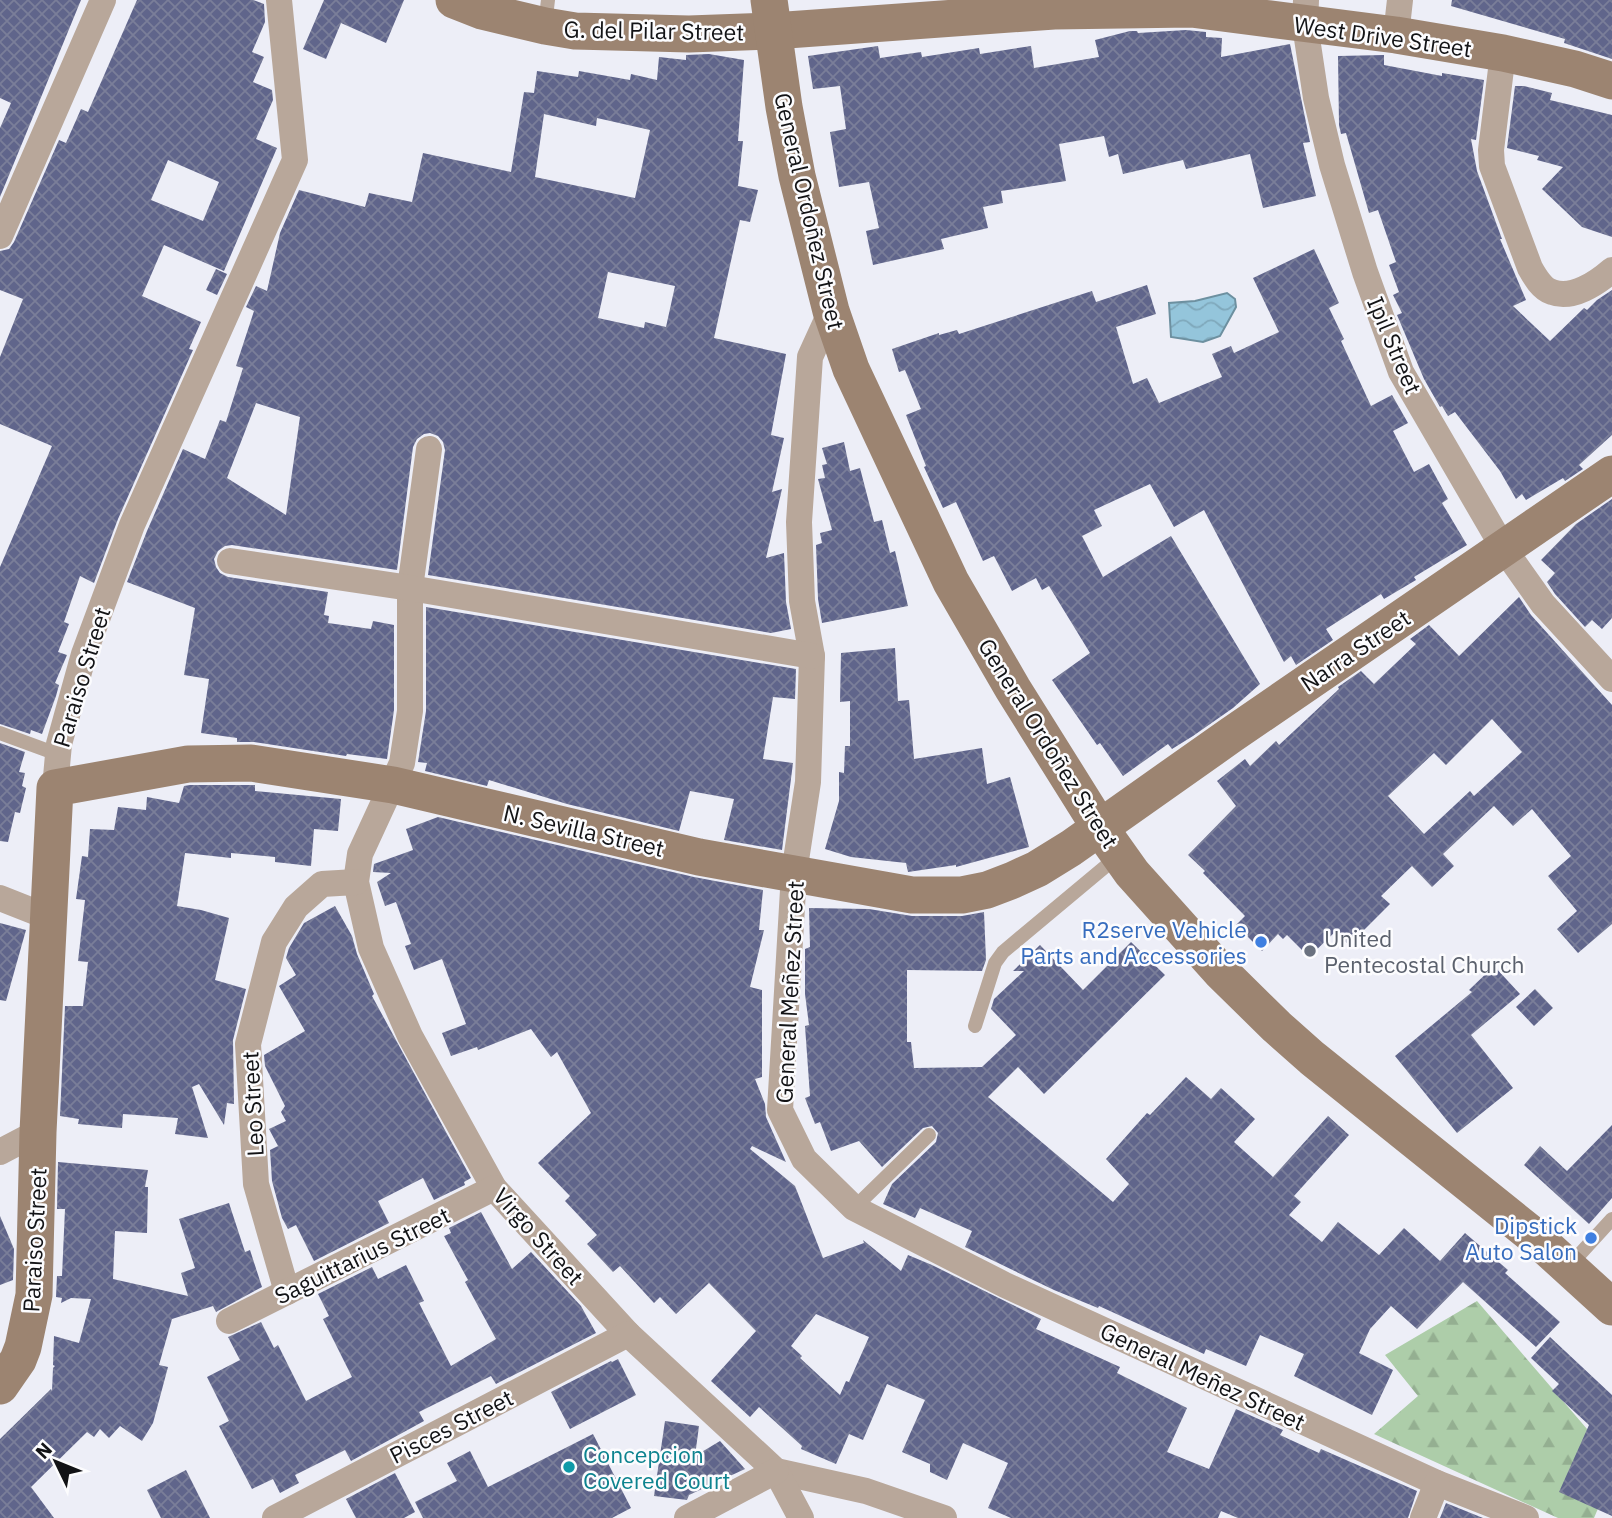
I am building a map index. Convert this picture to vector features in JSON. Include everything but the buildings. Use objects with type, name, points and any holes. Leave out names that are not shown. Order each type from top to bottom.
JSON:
[{"type":"street","points":[[0,236],[103,0]]},
{"type":"street","name":"Paraiso Street","points":[[0,1386],[18,1360],[23,1347],[34,1295],[38,1132],[56,771],[84,654],[132,525],[295,160],[279,0]]},
{"type":"street","name":"G. del Pilar Street","points":[[454,0],[482,10],[546,13],[575,31],[689,34],[771,16]]},
{"type":"street","name":"West Drive Street","points":[[771,16],[1191,9],[1398,17],[1503,53],[1575,69],[1612,81]]},
{"type":"street","name":"Ipil Street","points":[[1305,12],[1316,98],[1332,165],[1365,272],[1401,372],[1504,550],[1543,604],[1612,679]]},
{"type":"street","name":"General Ordoñez Street","points":[[771,16],[783,107],[797,176],[831,311],[851,369],[951,582],[1007,679],[1109,842],[1168,915],[1277,1027],[1569,1266],[1612,1307]]},
{"type":"street","points":[[1503,53],[1491,150],[1492,166],[1530,268],[1550,292],[1566,295],[1582,290],[1612,270]]},
{"type":"street","name":"General Meñez Street","points":[[831,311],[810,357],[795,433],[802,601],[813,656],[808,782],[794,873],[780,1110],[804,1158],[854,1208],[1005,1285],[1437,1483],[1526,1518]]},
{"type":"street","name":"Virgo Street","points":[[429,449],[411,588],[410,711],[402,763],[360,854],[356,881],[371,948],[410,1035],[495,1188],[628,1335],[776,1471]]},
{"type":"street","name":"Narra Street","points":[[1109,842],[1221,742],[1612,474]]},
{"type":"street","points":[[230,561],[411,588],[813,656]]},
{"type":"street","name":"N. Sevilla Street","points":[[56,771],[251,762],[393,785],[699,858],[912,895],[962,895],[986,890],[1109,842]]},
{"type":"street","name":"Leo Street","points":[[287,1292],[256,1184],[248,1044],[274,942],[296,907],[322,884],[356,881]]},
{"type":"street","points":[[0,898],[48,918]]},
{"type":"street","points":[[0,1152],[38,1132]]},
{"type":"street","name":"Saguittarius Street","points":[[229,1321],[495,1188]]},
{"type":"street","name":"Pisces Street","points":[[275,1518],[628,1335]]},
{"type":"street","points":[[687,1518],[776,1471],[866,1491],[944,1518]]},
{"type":"street","points":[[776,1471],[801,1518]]},
{"type":"street","points":[[1423,1518],[1437,1483]]},
{"type":"lane","points":[[0,733],[56,771]]},
{"type":"lane","points":[[975,1026],[995,963],[1109,842]]},
{"type":"lane","points":[[854,1208],[929,1135]]},
{"type":"lane","points":[[1569,1266],[1612,1219]]},
{"type":"green space","points":[[1477,1301],[1612,1458],[1612,1475],[1594,1518],[1558,1518],[1374,1434],[1418,1396],[1385,1355]]},
{"type":"water","points":[[1227,293],[1235,299],[1236,307],[1220,336],[1203,342],[1171,337],[1169,303],[1195,301]]},
{"type":"place","name":"R2serve Vehicle Parts and Accessories","points":[[1261,942]]},
{"type":"place","name":"United Pentecostal Church","points":[[1310,951]]},
{"type":"place","name":"Dipstick Auto Salon","points":[[1591,1238]]},
{"type":"place","name":"Concepcion Covered Court","points":[[569,1467]]}]
